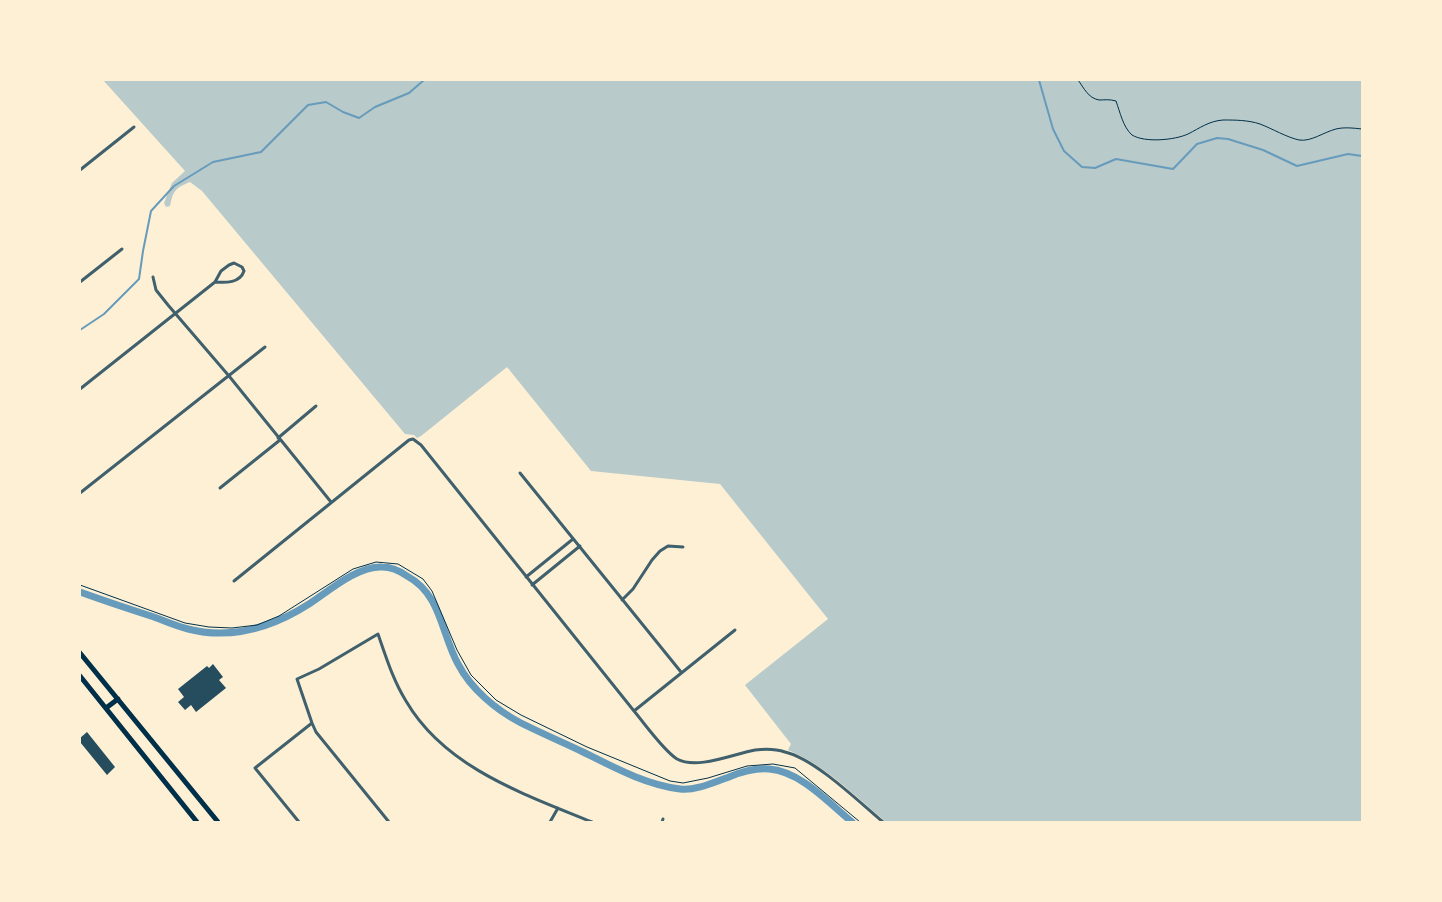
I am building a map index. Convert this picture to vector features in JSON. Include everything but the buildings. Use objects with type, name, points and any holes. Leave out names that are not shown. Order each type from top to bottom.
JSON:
[{"type":"main road","points":[[80,654],[218,822]]},
{"type":"main road","points":[[80,676],[197,822]]},
{"type":"main road","points":[[106,708],[118,699]]},
{"type":"street","points":[[80,170],[134,127]]},
{"type":"street","points":[[80,282],[122,249]]},
{"type":"street","points":[[80,389],[215,282],[221,271],[229,265],[234,263],[242,267],[244,271],[237,280],[215,282]]},
{"type":"street","points":[[153,277],[156,290],[332,502]]},
{"type":"street","points":[[80,493],[265,347]]},
{"type":"street","points":[[220,488],[316,406]]},
{"type":"street","points":[[234,581],[410,440],[414,439],[421,445],[661,744],[677,758],[694,763],[756,750],[771,750],[793,754],[814,765],[883,822]]},
{"type":"street","points":[[520,473],[681,672]]},
{"type":"street","points":[[526,577],[573,539]]},
{"type":"street","points":[[532,585],[580,546]]},
{"type":"street","points":[[622,600],[633,589],[660,550],[668,546],[683,547]]},
{"type":"street","points":[[634,711],[735,630]]},
{"type":"street","points":[[389,822],[316,732],[297,679],[319,669],[378,634],[391,673],[406,702],[426,728],[457,757],[492,778],[592,822]]},
{"type":"street","points":[[299,822],[255,768],[312,723]]},
{"type":"street","points":[[550,822],[558,808]]},
{"type":"path","points":[[1078,80],[1089,96],[1098,100],[1108,99],[1116,101],[1124,125],[1133,135],[1140,138],[1175,139],[1204,124],[1220,120],[1245,121],[1258,124],[1300,140],[1309,139],[1336,129],[1362,129]]},
{"type":"path","points":[[80,585],[185,623],[232,628],[257,624],[279,616],[353,568],[376,562],[398,564],[422,579],[432,591],[457,650],[471,675],[496,700],[521,715],[586,747],[670,781],[683,783],[708,778],[747,766],[773,764],[795,768],[860,822]]},
{"type":"shaded area","points":[[103,80],[1362,80],[1362,822],[886,822],[828,773],[788,750],[791,744],[745,685],[828,619],[720,484],[591,471],[507,367],[421,436],[417,438],[414,435],[405,434],[202,191],[190,182],[185,184],[178,188],[172,197],[170,206],[166,207],[164,203],[172,183],[185,171]]},
{"type":"waterway","points":[[80,330],[104,314],[139,279],[151,211],[174,186],[213,162],[261,152],[308,105],[326,102],[343,112],[359,118],[375,107],[409,93],[424,80]]},
{"type":"waterway","points":[[1039,80],[1053,129],[1064,151],[1082,167],[1095,168],[1116,159],[1173,169],[1197,144],[1217,138],[1228,139],[1263,150],[1297,166],[1348,154],[1362,156]]},
{"type":"waterway","points":[[80,592],[188,629],[204,632],[236,632],[266,625],[281,619],[309,604],[353,575],[373,568],[392,569],[401,572],[427,593],[439,615],[452,652],[470,682],[502,712],[521,723],[630,775],[667,787],[692,789],[748,771],[764,769],[781,771],[792,775],[814,789],[852,822]]}]
